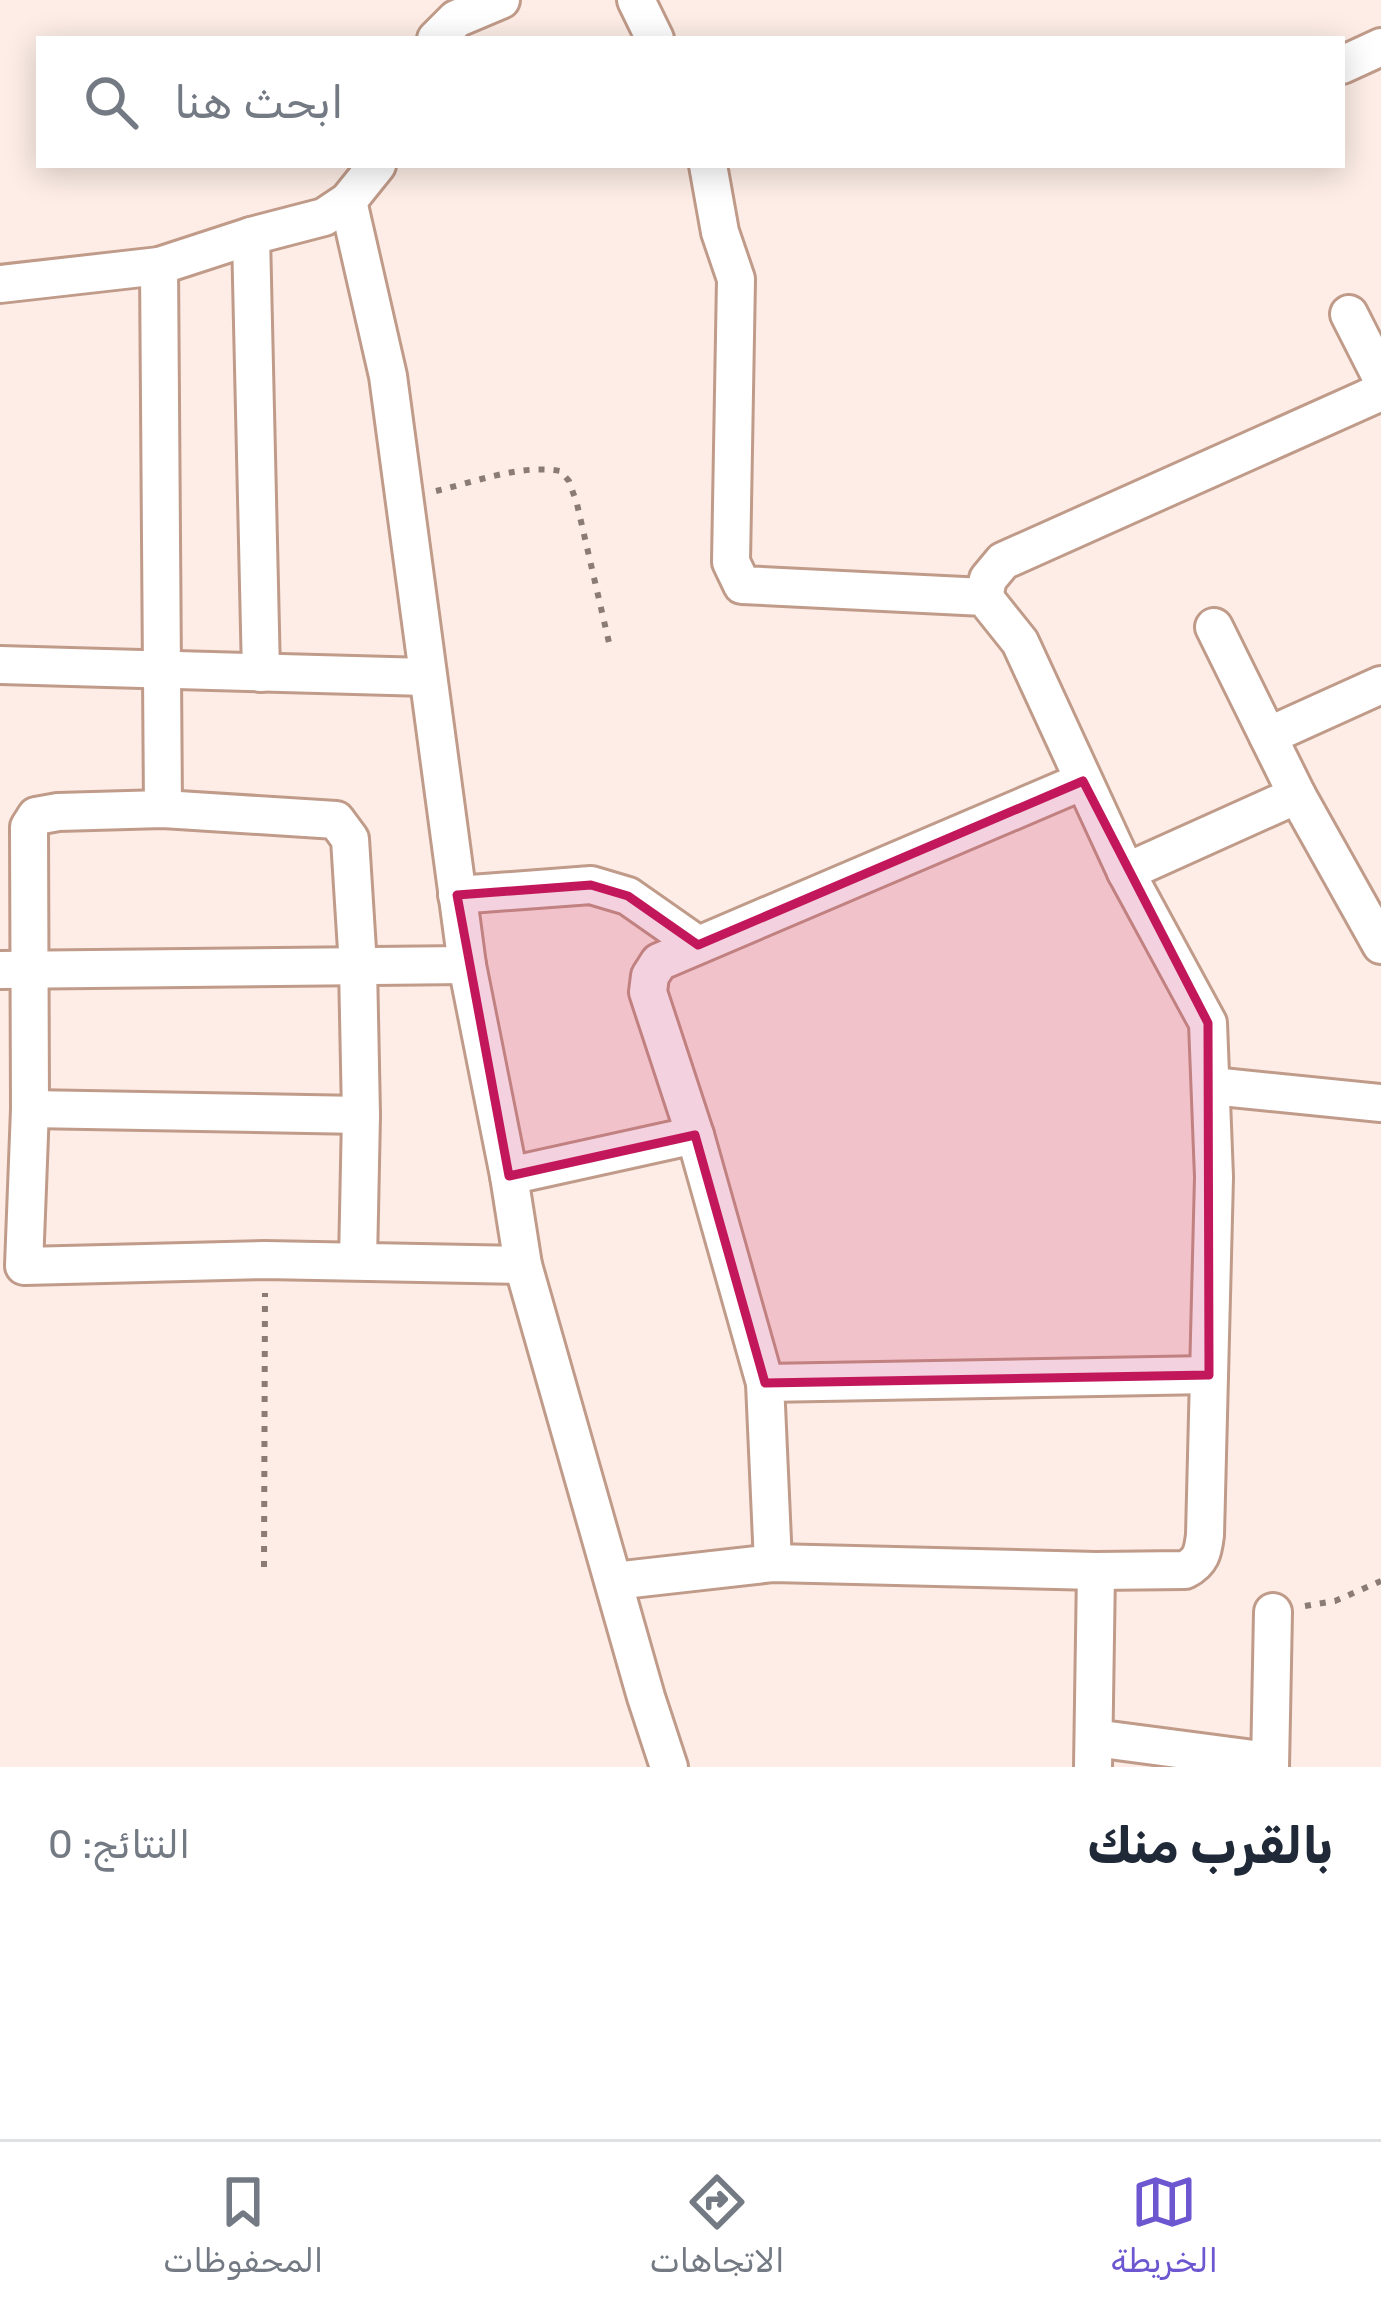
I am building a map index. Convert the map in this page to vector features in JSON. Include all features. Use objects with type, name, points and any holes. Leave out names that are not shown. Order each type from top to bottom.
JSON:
[{"type":"street","points":[[439,36],[456,19],[501,0]]},
{"type":"street","points":[[636,0],[654,36]]},
{"type":"street","points":[[1345,64],[1381,47]]},
{"type":"street","points":[[0,284],[158,266],[324,217],[348,201],[375,168]]},
{"type":"street","points":[[614,1581],[773,1563],[1185,1570],[1196,1564],[1205,1535],[1214,1177],[1208,1023],[1126,872],[1020,641],[984,597],[742,585],[731,562],[736,279],[720,232],[709,168]]},
{"type":"street","points":[[348,201],[388,376],[467,965],[523,1265],[669,1767]]},
{"type":"street","points":[[251,236],[261,673]]},
{"type":"street","points":[[158,266],[164,809]]},
{"type":"street","points":[[1349,314],[1381,377]]},
{"type":"street","points":[[984,597],[988,579],[1003,561],[1381,392]]},
{"type":"street","points":[[1214,627],[1297,795],[1380,938]]},
{"type":"street","points":[[0,665],[427,677]]},
{"type":"street","points":[[1268,736],[1381,685]]},
{"type":"street","points":[[773,1563],[765,1383],[695,1135],[648,992],[650,976],[659,962],[1083,781]]},
{"type":"street","points":[[1126,872],[1297,795]]},
{"type":"street","points":[[358,1262],[358,966],[350,839],[337,820],[164,809],[36,816],[29,827],[14,970],[30,1109],[12,1267],[265,1260],[358,1262],[523,1265]]},
{"type":"street","points":[[457,895],[591,885],[628,896],[698,945]]},
{"type":"street","points":[[14,970],[467,965]]},
{"type":"street","points":[[1212,1087],[1381,1103]]},
{"type":"street","points":[[30,1109],[361,1115]]},
{"type":"street","points":[[509,1176],[695,1135]]},
{"type":"street","points":[[765,1383],[1208,1375]]},
{"type":"street","points":[[1096,1571],[1094,1752],[1269,1764],[1273,1612]]},
{"type":"path","points":[[403,499],[521,471],[560,471],[577,504],[610,647]]},
{"type":"path","points":[[264,1567],[265,1260]]},
{"type":"highlighted area","points":[[1083,781],[1208,1023],[1209,1375],[765,1383],[695,1135],[509,1176],[457,895],[591,885],[628,896],[698,945]]}]
